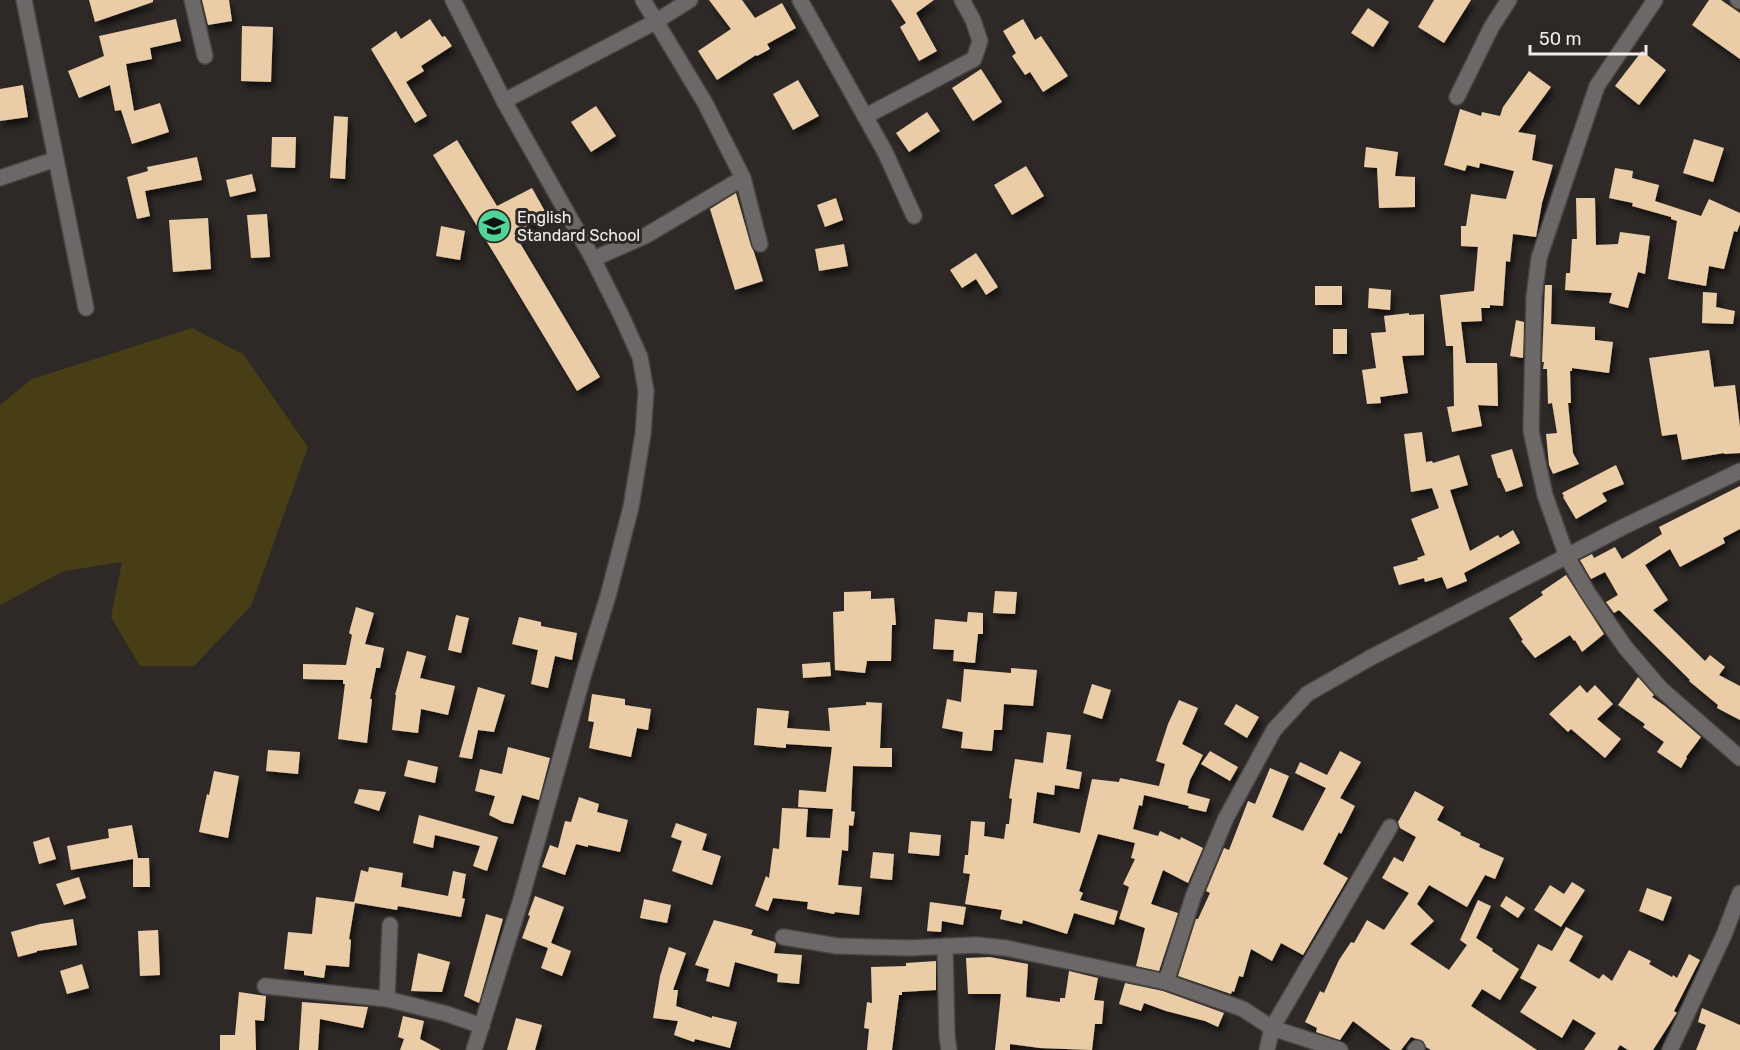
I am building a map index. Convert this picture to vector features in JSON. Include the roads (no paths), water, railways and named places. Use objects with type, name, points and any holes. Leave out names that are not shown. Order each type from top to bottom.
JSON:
[{"type":"street","points":[[24,0],[86,308]]},
{"type":"street","points":[[192,0],[205,56]]},
{"type":"street","points":[[453,0],[504,101],[593,259],[640,357],[646,391],[643,434],[631,507],[608,596],[584,673],[522,896],[474,1050]]},
{"type":"street","points":[[642,0],[705,103],[743,178],[760,244]]},
{"type":"street","points":[[504,101],[655,22],[690,0]]},
{"type":"street","points":[[800,0],[866,116],[914,216]]},
{"type":"street","points":[[866,116],[974,59],[980,41],[973,20],[962,0]]},
{"type":"street","points":[[1456,97],[1492,26],[1509,0]]},
{"type":"street","points":[[1655,0],[1597,86],[1539,258],[1534,297],[1531,431],[1545,495],[1567,557],[1588,593],[1624,647],[1661,689],[1740,758]]},
{"type":"street","points":[[0,178],[56,159]]},
{"type":"street","points":[[593,259],[645,236],[743,178]]},
{"type":"street","points":[[1166,982],[1193,897],[1226,818],[1274,730],[1307,694],[1370,658],[1623,527],[1740,471]]},
{"type":"street","points":[[1267,1050],[1272,1028],[1390,827]]},
{"type":"street","points":[[1670,1050],[1724,935],[1740,892]]},
{"type":"street","points":[[387,999],[390,925]]},
{"type":"street","points":[[783,937],[837,946],[908,948],[976,945],[1006,948],[1166,982],[1243,1009],[1272,1028],[1340,1050]]},
{"type":"street","points":[[945,946],[949,1050]]},
{"type":"street","points":[[265,986],[387,999],[447,1014],[482,1026]]},
{"type":"place","name":"English Standard School","points":[[494,226]]}]
